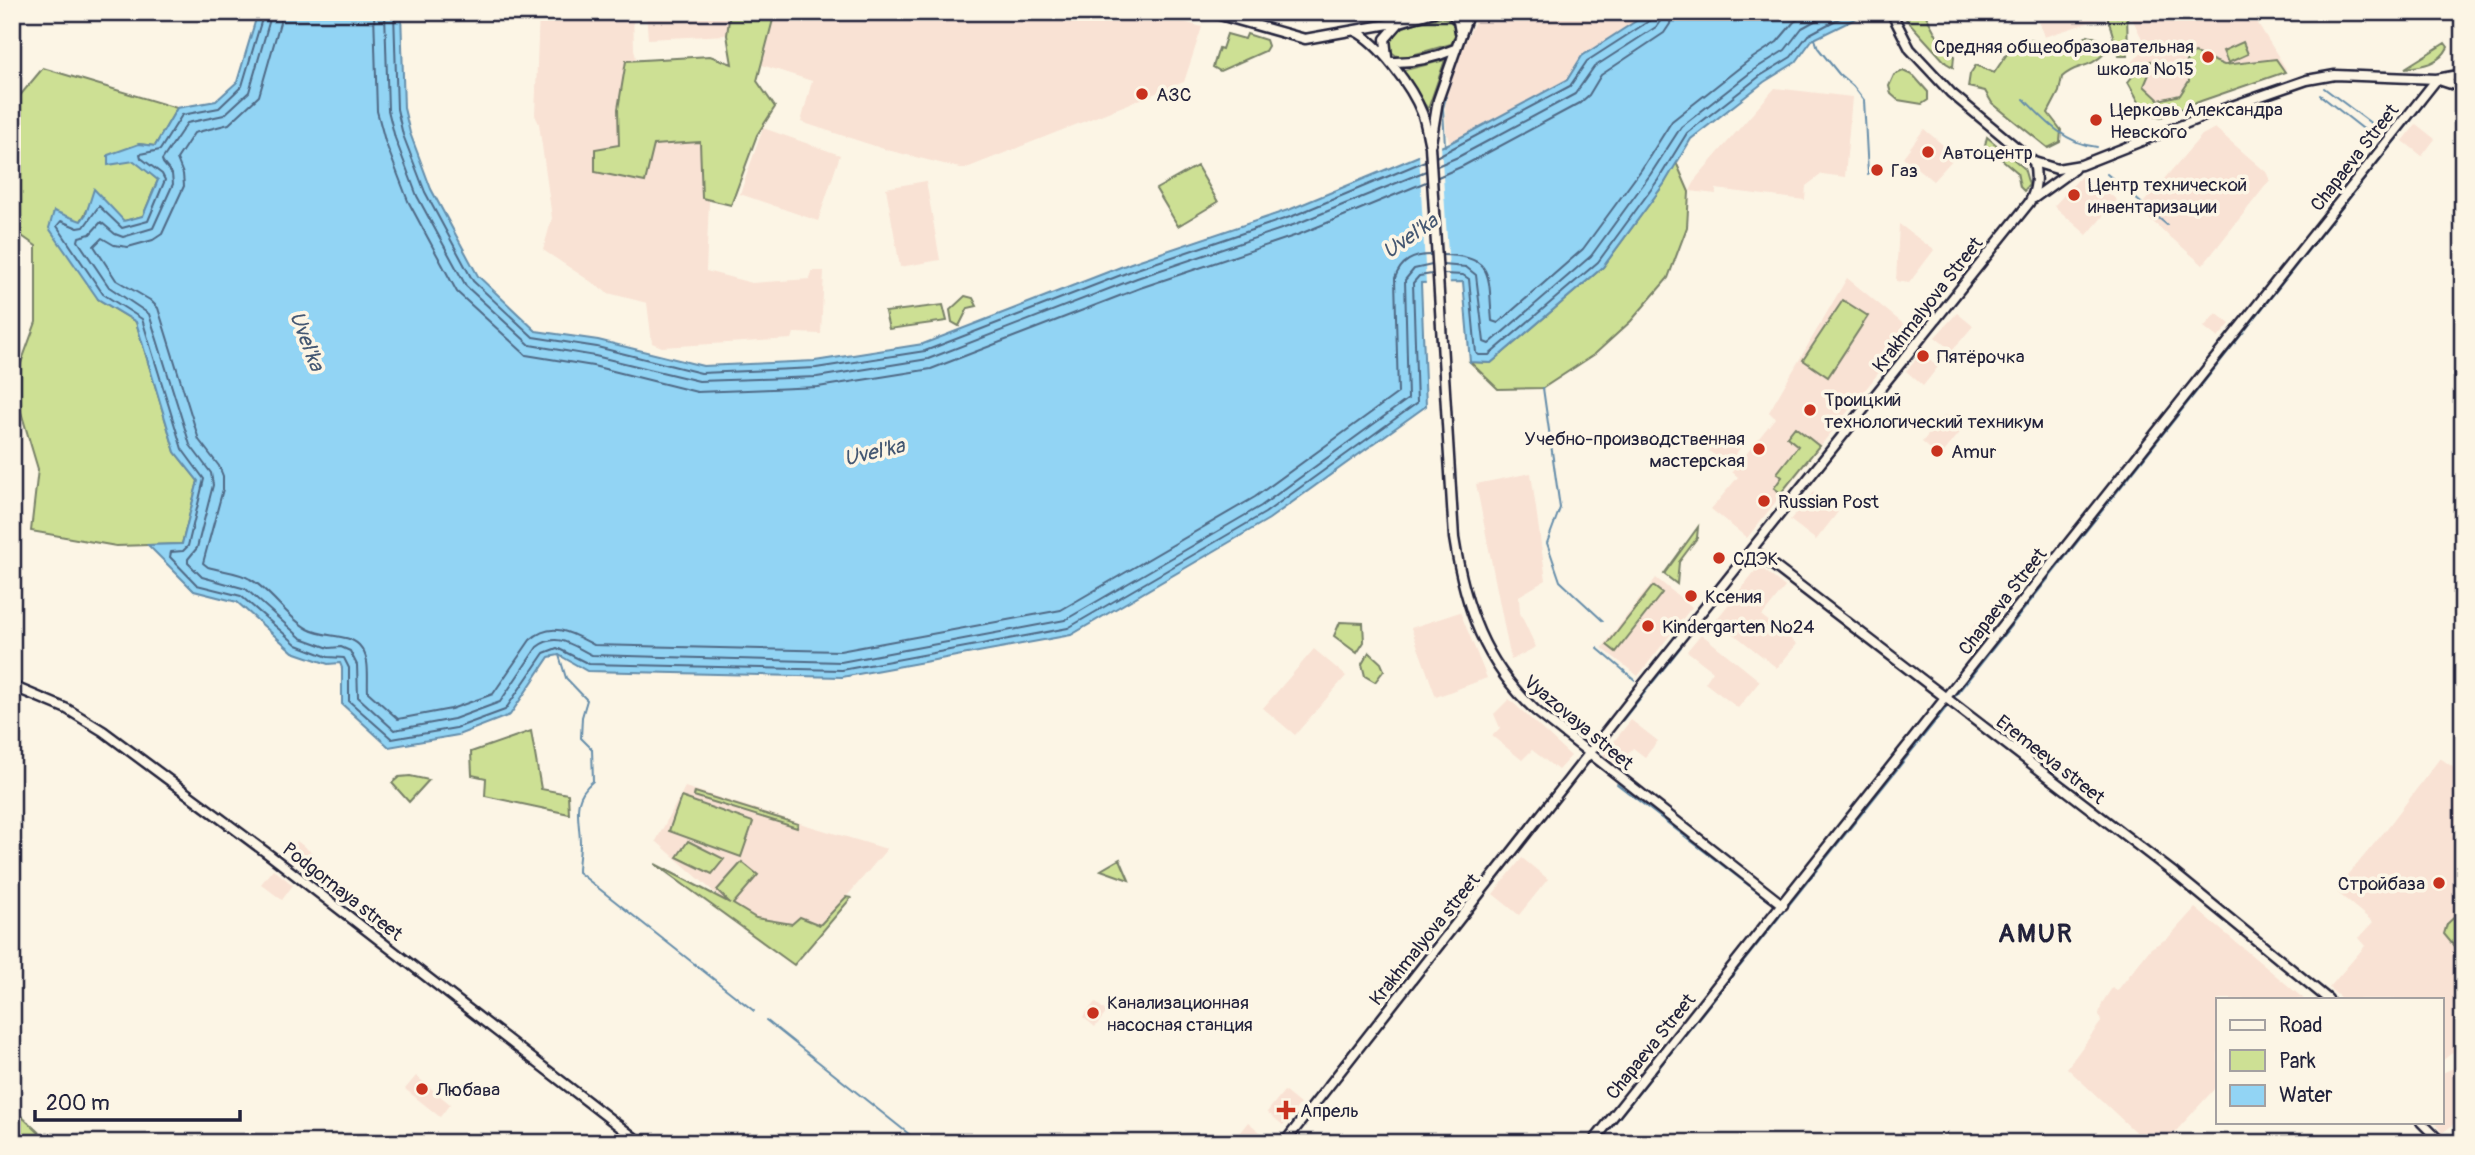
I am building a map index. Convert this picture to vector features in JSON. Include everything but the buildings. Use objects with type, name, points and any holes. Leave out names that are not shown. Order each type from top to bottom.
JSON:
[{"type":"street","points":[[1209,12],[1305,39],[1400,22],[1434,12]]},
{"type":"street","points":[[1451,12],[1458,21],[1460,38]]},
{"type":"street","points":[[1430,146],[1438,100],[1469,12]]},
{"type":"street","points":[[1891,12],[1910,48],[1935,78],[2034,163],[2057,169],[2081,165],[2215,112],[2307,80],[2335,75],[2437,79],[2463,74]]},
{"type":"street","points":[[1389,61],[1385,51],[1385,39],[1400,22]]},
{"type":"street","points":[[1355,31],[1366,37],[1389,61],[1419,107],[1430,146]]},
{"type":"street","points":[[1389,61],[1407,63],[1439,56],[1455,49]]},
{"type":"street","points":[[2437,79],[2463,89]]},
{"type":"street","name":"Chapaeva Street","points":[[1592,1143],[2437,79]]},
{"type":"street","name":"Vyazovaya street","points":[[1430,146],[1454,538],[1465,596],[1483,641],[1509,683],[1536,711],[1783,905]]},
{"type":"street","points":[[2029,203],[2036,184],[2034,163]]},
{"type":"street","name":"Krakhmalyova Street","points":[[1589,754],[2029,203],[2045,188],[2081,165]]},
{"type":"street","name":"Eremeeva street","points":[[1752,549],[2174,873],[2327,998]]},
{"type":"street","name":"Podgornaya street","points":[[12,686],[66,709],[103,731],[277,860],[641,1143]]},
{"type":"street","name":"Krakhmalyova street","points":[[1284,1143],[1589,754]]},
{"type":"street","points":[[2423,1124],[2442,1143]]},
{"type":"shaded area","points":[[539,12],[633,12],[637,63],[705,62],[710,179],[706,271],[752,283],[810,279],[811,271],[824,271],[821,334],[794,333],[792,339],[662,347],[652,343],[647,303],[608,293],[543,250],[552,218],[539,124],[535,115]]},
{"type":"shaded area","points":[[646,12],[730,12],[727,35],[648,39]]},
{"type":"shaded area","points":[[775,12],[1148,12],[1202,27],[1184,82],[964,169],[887,150],[801,122],[812,81],[762,65]]},
{"type":"shaded area","points":[[1489,12],[1650,12],[1582,56],[1567,80],[1450,143],[1446,131],[1445,102],[1459,56],[1475,21]]},
{"type":"shaded area","points":[[2036,12],[2101,12],[2103,18],[2044,37]]},
{"type":"shaded area","name":"Средняя общеобразовательная школа №15","points":[[2129,12],[2251,12],[2286,69],[2151,116],[2128,67],[2146,47]]},
{"type":"shaded area","points":[[1775,88],[1852,97],[1845,177],[1822,174],[1806,186],[1805,200],[1716,189],[1716,194],[1690,191],[1697,177]]},
{"type":"shaded area","points":[[2416,124],[2435,139],[2422,156],[2403,141]]},
{"type":"shaded area","points":[[763,128],[840,155],[818,221],[740,194]]},
{"type":"shaded area","points":[[2215,128],[2266,172],[2270,180],[2203,265],[2138,209],[2202,135]]},
{"type":"shaded area","points":[[1924,129],[1956,156],[1933,181],[1903,157]]},
{"type":"shaded area","points":[[2084,173],[2117,200],[2087,235],[2054,206]]},
{"type":"shaded area","points":[[926,181],[940,260],[900,267],[886,188]]},
{"type":"shaded area","points":[[1899,224],[1934,250],[1909,283],[1896,281]]},
{"type":"shaded area","name":"Троицкий технологический техникум","points":[[1847,278],[1912,331],[1747,538],[1711,509],[1738,477],[1732,472],[1775,418],[1769,412]]},
{"type":"shaded area","points":[[1957,313],[1973,326],[1952,351],[1935,337]]},
{"type":"shaded area","points":[[2216,313],[2230,324],[2218,338],[2204,327]]},
{"type":"shaded area","points":[[1921,353],[1938,367],[1923,386],[1906,371]]},
{"type":"shaded area","points":[[1945,415],[1962,430],[1940,457],[1922,442]]},
{"type":"shaded area","points":[[1723,433],[1741,447],[1727,465],[1709,451]]},
{"type":"shaded area","points":[[1531,473],[1546,580],[1519,596],[1520,613],[1536,647],[1511,660],[1476,484]]},
{"type":"shaded area","points":[[1813,492],[1838,512],[1816,540],[1790,520]]},
{"type":"shaded area","points":[[1759,566],[1785,587],[1762,616],[1797,644],[1777,668],[1716,620]]},
{"type":"shaded area","name":"Kindergarten №24","points":[[1656,578],[1692,607],[1638,676],[1602,648]]},
{"type":"shaded area","points":[[1460,612],[1487,678],[1436,697],[1411,628]]},
{"type":"shaded area","points":[[1977,622],[1988,631],[1968,656],[1957,648]]},
{"type":"shaded area","points":[[1701,634],[1760,681],[1738,708],[1705,683],[1713,671],[1687,651]]},
{"type":"shaded area","points":[[1314,649],[1346,676],[1295,735],[1263,708]]},
{"type":"shaded area","points":[[1509,699],[1571,756],[1558,770],[1532,750],[1522,760],[1492,736],[1500,728],[1494,714]]},
{"type":"shaded area","points":[[1631,720],[1658,741],[1645,757],[1633,748],[1618,766],[1603,755]]},
{"type":"shaded area","points":[[2440,758],[2463,774],[2463,909],[2447,924],[2444,934],[2463,957],[2461,1055],[2457,1049],[2444,1059],[2444,998],[2341,998],[2329,988],[2365,946],[2358,938],[2373,922],[2338,893],[2337,888],[2385,831]]},
{"type":"shaded area","points":[[685,787],[887,849],[792,961],[656,841]]},
{"type":"shaded area","points":[[297,841],[315,855],[304,868],[286,854]]},
{"type":"shaded area","points":[[1522,858],[1548,879],[1519,915],[1493,894]]},
{"type":"shaded area","points":[[273,869],[293,885],[282,900],[261,884]]},
{"type":"shaded area","points":[[2195,908],[2303,998],[2216,998],[2216,1087],[2165,1143],[2147,1143],[2067,1068],[2101,1022],[2099,1014],[2102,1003],[2112,988],[2117,991],[2151,948],[2168,938]]},
{"type":"shaded area","points":[[1095,1002],[1107,1012],[1095,1027],[1083,1017]]},
{"type":"shaded area","points":[[2463,1064],[2463,1133],[2454,1124],[2442,1133],[2435,1124],[2444,1124],[2444,1072]]},
{"type":"shaded area","points":[[416,1076],[450,1104],[440,1117],[405,1089]]},
{"type":"shaded area","points":[[1284,1091],[1300,1104],[1283,1125],[1267,1112]]},
{"type":"shaded area","points":[[1248,1122],[1271,1141],[1270,1143],[1232,1142]]},
{"type":"green space","points":[[730,12],[775,12],[757,81],[775,107],[757,135],[731,205],[702,198],[700,142],[654,145],[645,182],[595,172],[595,149],[619,145],[618,109],[626,61],[710,56],[732,64],[727,35]]},
{"type":"green space","points":[[1911,12],[1924,12],[1937,36],[1954,56],[1953,67],[1946,63],[1906,19]]},
{"type":"green space","points":[[2106,12],[2127,12],[2128,56],[2119,56]]},
{"type":"green space","points":[[1442,17],[1455,28],[1451,44],[1402,58],[1391,50],[1389,42],[1395,31]]},
{"type":"green space","points":[[1227,34],[1245,39],[1247,34],[1266,40],[1268,46],[1265,51],[1220,71],[1213,67]]},
{"type":"green space","points":[[2088,35],[2099,39],[2105,53],[2062,77],[2059,92],[2048,113],[2061,130],[2060,142],[2048,148],[1992,103],[1985,91],[1968,87],[1970,74],[1976,65],[1994,73],[2009,51],[2022,41],[2032,40],[2050,51],[2070,51]]},
{"type":"green space","points":[[2243,42],[2248,54],[2228,63],[2223,51]]},
{"type":"green space","points":[[2445,43],[2448,47],[2445,53],[2435,61],[2405,68]]},
{"type":"green space","points":[[2195,53],[2224,65],[2276,59],[2285,72],[2161,117],[2145,113],[2128,82],[2142,64],[2151,61],[2144,86],[2159,100],[2180,95],[2189,81],[2186,58]]},
{"type":"green space","points":[[1445,60],[1428,109],[1401,71]]},
{"type":"green space","points":[[43,68],[177,108],[155,146],[139,144],[124,151],[158,180],[143,216],[124,221],[90,205],[81,221],[98,299],[136,322],[175,452],[198,481],[182,544],[116,546],[31,531],[38,469],[13,385],[36,322],[36,246],[12,229],[12,105]]},
{"type":"green space","points":[[1903,71],[1914,76],[1928,92],[1928,100],[1922,104],[1898,100],[1891,94],[1889,86],[1894,75]]},
{"type":"green space","points":[[1987,137],[2024,168],[2029,185],[2024,191],[2020,187],[2017,172],[1985,145]]},
{"type":"green space","points":[[1676,162],[1689,192],[1687,227],[1668,278],[1631,321],[1595,354],[1543,388],[1498,389],[1470,362],[1491,363],[1603,267],[1664,184]]},
{"type":"green space","points":[[1197,166],[1218,202],[1178,226],[1156,189]]},
{"type":"green space","points":[[965,296],[973,298],[977,306],[968,308],[959,326],[952,322],[950,310]]},
{"type":"green space","points":[[1843,300],[1868,316],[1828,377],[1803,360]]},
{"type":"green space","points":[[943,305],[947,321],[889,329],[885,312]]},
{"type":"green space","points":[[1795,427],[1819,446],[1781,493],[1774,488],[1782,477],[1777,473],[1798,446],[1787,437]]},
{"type":"green space","points":[[1698,527],[1697,538],[1679,562],[1677,584],[1664,574]]},
{"type":"green space","points":[[1653,586],[1662,593],[1616,652],[1607,645]]},
{"type":"green space","points":[[1340,622],[1363,623],[1364,642],[1357,653],[1334,636]]},
{"type":"green space","points":[[1369,652],[1381,663],[1384,670],[1375,682],[1365,676],[1362,664]]},
{"type":"green space","points":[[531,731],[541,789],[568,794],[569,814],[485,796],[486,778],[472,775],[471,752]]},
{"type":"green space","points":[[399,777],[429,780],[409,802],[392,783]]},
{"type":"green space","points":[[695,792],[798,824],[797,828],[694,796]]},
{"type":"green space","points":[[681,797],[753,822],[741,857],[669,831]]},
{"type":"green space","points":[[688,841],[724,859],[712,874],[677,857]]},
{"type":"green space","points":[[1120,859],[1129,880],[1101,870]]},
{"type":"green space","points":[[742,862],[758,875],[733,904],[756,918],[792,924],[800,917],[820,925],[846,897],[851,898],[794,965],[655,864],[730,903],[717,890]]},
{"type":"green space","points":[[2463,909],[2463,957],[2444,934],[2447,924]]},
{"type":"green space","points":[[12,1104],[17,1112],[50,1143],[12,1143]]},
{"type":"water","name":"Uvel'ka","points":[[258,12],[401,12],[404,108],[410,133],[431,189],[478,276],[536,331],[598,340],[703,366],[815,361],[923,344],[1131,263],[1291,209],[1450,143],[1567,80],[1582,56],[1650,12],[1869,12],[1812,40],[1796,62],[1764,82],[1691,139],[1664,184],[1603,267],[1491,363],[1470,362],[1463,282],[1421,283],[1426,406],[1269,519],[1071,635],[842,677],[587,671],[559,655],[549,657],[510,715],[458,735],[389,747],[342,704],[340,663],[328,664],[293,652],[237,602],[194,591],[148,545],[182,544],[198,481],[175,452],[136,322],[98,299],[49,228],[54,211],[81,221],[94,189],[124,221],[143,216],[158,180],[134,161],[108,165],[108,155],[139,144],[155,146],[177,108],[216,101],[237,82]]},
{"type":"pier","points":[[1441,145],[1450,285],[1426,285],[1419,153]]},
{"type":"waterway","points":[[2115,12],[2117,17]]},
{"type":"waterway","points":[[1815,39],[1818,48],[1864,100],[1868,174]]},
{"type":"waterway","points":[[2324,88],[2380,130]]},
{"type":"waterway","points":[[2320,95],[2376,139]]},
{"type":"waterway","points":[[1442,96],[1446,97],[1443,108],[1445,146]]},
{"type":"waterway","points":[[2024,99],[2048,123],[2066,136],[2097,147]]},
{"type":"waterway","points":[[1953,699],[2425,103]]},
{"type":"waterway","points":[[2107,174],[2167,225]]},
{"type":"waterway","points":[[1543,388],[1560,508],[1547,543],[1560,581],[1603,621]]},
{"type":"waterway","points":[[1623,720],[1681,647]]},
{"type":"waterway","points":[[1597,648],[1635,680]]},
{"type":"waterway","points":[[559,655],[566,678],[587,700],[582,717],[581,738],[592,749],[593,781],[581,795],[578,810],[578,872],[754,1011]]},
{"type":"waterway","points":[[1599,1143],[1950,703]]},
{"type":"waterway","points":[[1617,784],[1769,901]]},
{"type":"waterway","points":[[766,1020],[920,1143]]},
{"type":"place","name":"Средняя общеобразовательная школа №15","points":[[2208,57]]},
{"type":"place","name":"АЗС","points":[[1142,94]]},
{"type":"place","name":"Церковь Александра Невского","points":[[2096,120]]},
{"type":"place","name":"Автоцентр","points":[[1928,152]]},
{"type":"place","name":"Газ","points":[[1877,170]]},
{"type":"place","name":"Центр технической инвентаризации","points":[[2074,195]]},
{"type":"place","name":"Пятёрочка","points":[[1923,356]]},
{"type":"place","name":"Троицкий технологический техникум","points":[[1810,410]]},
{"type":"place","name":"Учебно-производственная мастерская","points":[[1759,449]]},
{"type":"place","name":"Amur","points":[[1937,451]]},
{"type":"place","name":"Russian Post","points":[[1764,501]]},
{"type":"place","name":"СДЭК","points":[[1719,558]]},
{"type":"place","name":"Ксения","points":[[1691,596]]},
{"type":"place","name":"Kindergarten №24","points":[[1648,626]]},
{"type":"place","name":"Стройбаза","points":[[2439,883]]},
{"type":"place","name":"Канализационная насосная станция","points":[[1093,1013]]},
{"type":"place","name":"Любава","points":[[422,1089]]},
{"type":"place","name":"Апрель","points":[[1286,1110]]},
{"type":"district","name":"AMUR","points":[[2036,933]]}]
